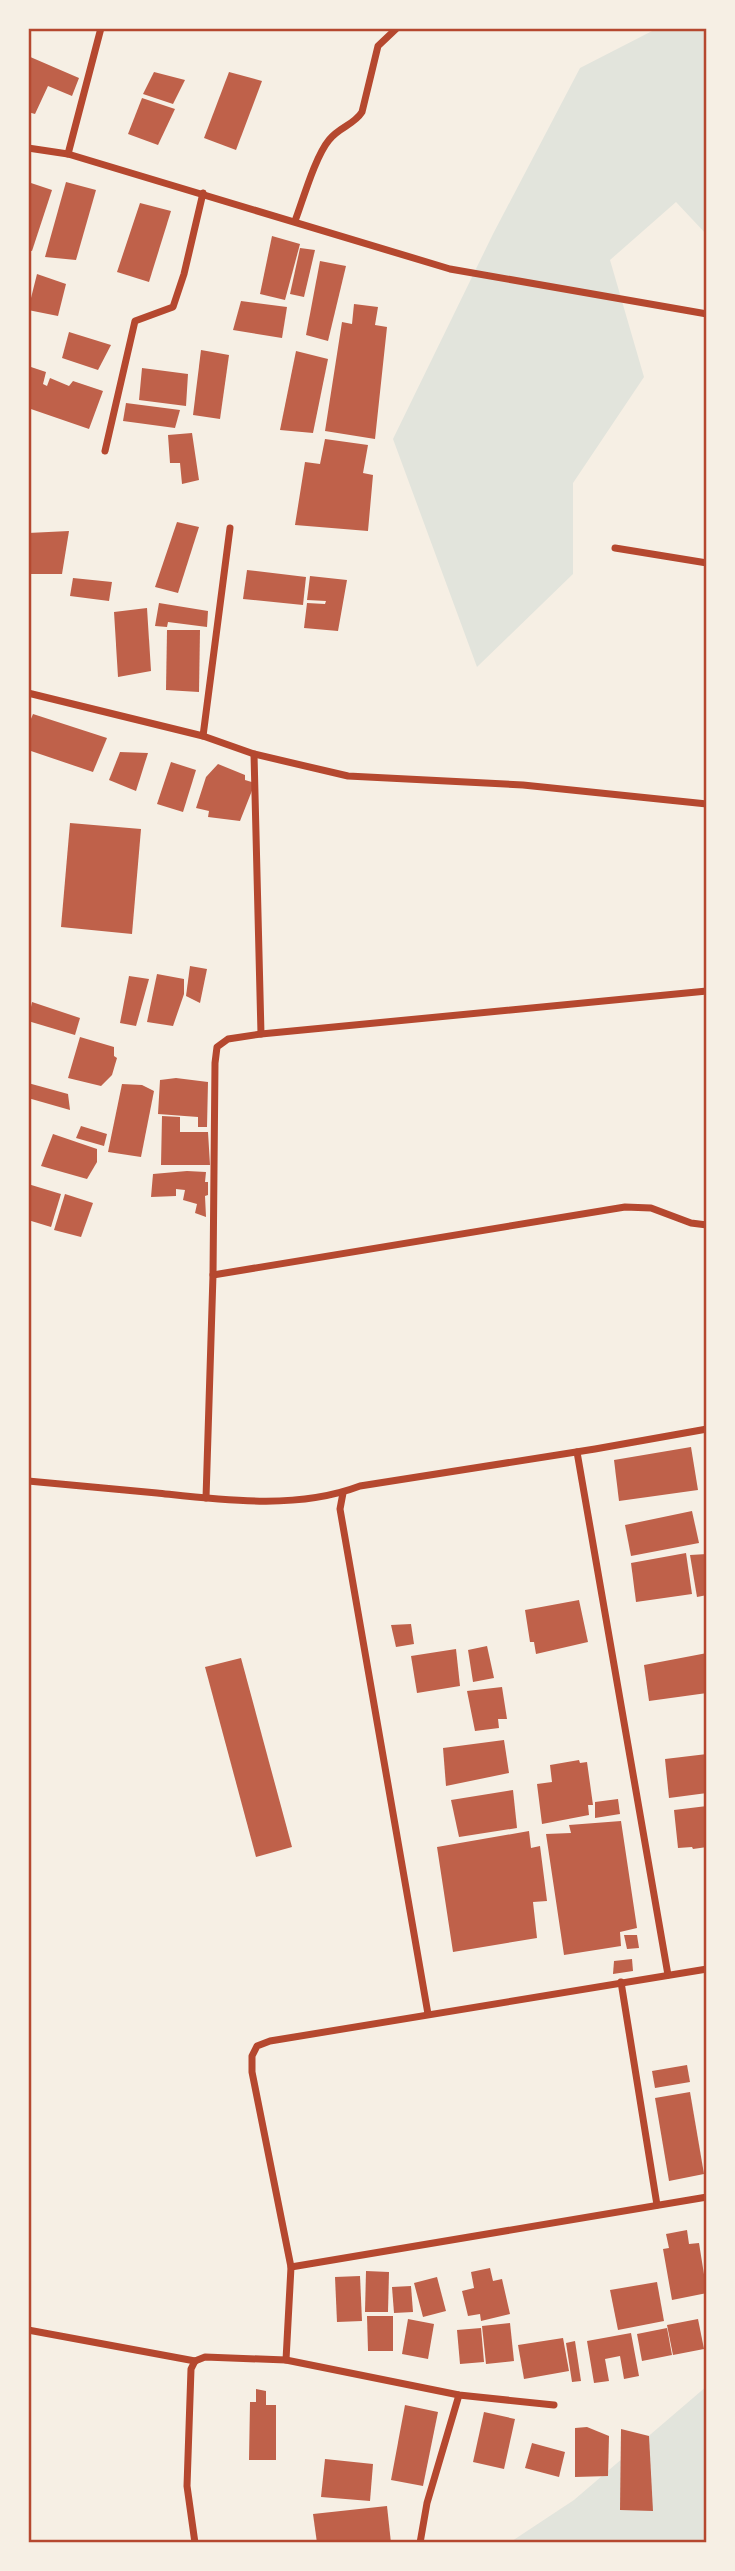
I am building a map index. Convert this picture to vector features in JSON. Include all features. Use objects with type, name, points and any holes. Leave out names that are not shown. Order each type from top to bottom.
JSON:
[{"type":"street","points":[[68,154],[101,28]]},
{"type":"street","points":[[295,221],[327,142],[338,130],[356,120],[362,112],[378,47],[397,28]]},
{"type":"street","points":[[28,148],[68,154],[450,269],[707,314]]},
{"type":"street","points":[[105,451],[135,321],[173,307],[184,274],[203,193]]},
{"type":"street","points":[[203,736],[230,528]]},
{"type":"street","points":[[615,548],[707,564]]},
{"type":"street","points":[[28,693],[203,736],[254,754],[348,776],[523,785],[707,804]]},
{"type":"street","points":[[254,754],[261,1034]]},
{"type":"street","points":[[206,1498],[217,1048],[228,1039],[261,1034],[707,991]]},
{"type":"street","points":[[213,1275],[625,1207],[651,1208],[691,1223],[707,1224]]},
{"type":"street","points":[[28,1481],[206,1498],[276,1501],[343,1493],[360,1486],[707,1429]]},
{"type":"street","points":[[577,1452],[668,1975]]},
{"type":"street","points":[[343,1493],[340,1510],[428,2014]]},
{"type":"street","points":[[286,2360],[291,2267],[252,2072],[252,2056],[257,2046],[270,2041],[707,1969]]},
{"type":"street","points":[[621,1982],[657,2205]]},
{"type":"street","points":[[291,2267],[707,2197]]},
{"type":"street","points":[[28,2330],[195,2361],[205,2357],[286,2360],[459,2395],[554,2405]]},
{"type":"street","points":[[195,2361],[191,2370],[187,2470],[195,2543]]},
{"type":"street","points":[[420,2543],[426,2503],[459,2395]]},
{"type":"shaded area","points":[[658,28],[707,28],[707,235],[676,202],[610,260],[644,377],[573,483],[573,574],[477,667],[393,439],[493,234],[580,68]]},
{"type":"shaded area","points":[[707,2386],[707,2543],[509,2543],[574,2500]]},
{"type":"building","points":[[28,56],[79,78],[72,96],[48,86],[35,114],[28,112]]},
{"type":"building","points":[[154,72],[185,80],[173,104],[143,94]]},
{"type":"building","points":[[229,72],[262,81],[236,150],[204,138]]},
{"type":"building","points":[[142,98],[175,109],[158,145],[128,134]]},
{"type":"building","points":[[28,182],[52,190],[32,251],[28,250]]},
{"type":"building","points":[[66,182],[96,190],[76,260],[45,257]]},
{"type":"building","points":[[140,203],[171,211],[149,282],[117,272]]},
{"type":"building","points":[[272,236],[300,244],[285,300],[260,294]]},
{"type":"building","points":[[300,248],[315,250],[304,297],[290,294]]},
{"type":"building","points":[[320,261],[346,266],[328,341],[306,335]]},
{"type":"building","points":[[37,274],[66,284],[58,316],[28,310]]},
{"type":"building","points":[[241,301],[287,307],[282,338],[233,330]]},
{"type":"building","points":[[354,304],[378,307],[375,325],[387,327],[375,439],[325,431],[342,322],[352,324]]},
{"type":"building","points":[[69,332],[111,345],[98,370],[62,358]]},
{"type":"building","points":[[201,350],[229,355],[220,419],[193,415]]},
{"type":"building","points":[[296,351],[328,359],[313,433],[280,430]]},
{"type":"building","points":[[28,366],[46,372],[43,384],[47,386],[50,378],[69,386],[73,381],[103,391],[89,429],[28,408]]},
{"type":"building","points":[[142,368],[188,374],[186,406],[139,400]]},
{"type":"building","points":[[126,403],[180,410],[175,428],[123,421]]},
{"type":"building","points":[[192,433],[199,480],[182,484],[180,463],[170,463],[168,435]]},
{"type":"building","points":[[325,439],[368,445],[363,473],[373,475],[368,531],[295,525],[305,462],[320,464]]},
{"type":"building","points":[[177,522],[199,527],[178,593],[155,587]]},
{"type":"building","points":[[69,531],[62,574],[28,574],[28,533]]},
{"type":"building","points":[[247,570],[306,577],[303,605],[243,599]]},
{"type":"building","points":[[310,576],[347,580],[338,631],[304,628],[307,603],[325,604],[326,601],[307,600]]},
{"type":"building","points":[[73,578],[112,582],[109,601],[70,596]]},
{"type":"building","points":[[159,603],[208,611],[207,627],[168,622],[167,627],[155,626]]},
{"type":"building","points":[[147,608],[151,671],[118,677],[114,612]]},
{"type":"building","points":[[167,630],[200,630],[199,692],[166,690]]},
{"type":"building","points":[[33,714],[107,738],[93,772],[28,750],[28,726]]},
{"type":"building","points":[[120,752],[148,753],[136,791],[109,780]]},
{"type":"building","points":[[171,762],[196,770],[183,812],[157,804]]},
{"type":"building","points":[[218,764],[245,775],[245,780],[255,783],[240,821],[208,817],[209,811],[196,808],[206,777]]},
{"type":"building","points":[[70,823],[141,829],[132,934],[61,927]]},
{"type":"building","points":[[190,966],[207,969],[200,1003],[186,996]]},
{"type":"building","points":[[157,974],[184,979],[184,994],[173,1026],[147,1022]]},
{"type":"building","points":[[129,976],[149,979],[136,1026],[120,1023]]},
{"type":"building","points":[[32,1002],[80,1018],[75,1035],[28,1021]]},
{"type":"building","points":[[80,1037],[114,1047],[114,1056],[117,1058],[112,1075],[101,1086],[68,1078]]},
{"type":"building","points":[[176,1078],[208,1082],[207,1127],[198,1127],[198,1117],[158,1114],[160,1080]]},
{"type":"building","points":[[28,1083],[68,1094],[70,1110],[28,1098]]},
{"type":"building","points":[[122,1084],[142,1085],[154,1091],[141,1157],[108,1152]]},
{"type":"building","points":[[162,1116],[180,1117],[180,1132],[208,1132],[210,1165],[161,1165]]},
{"type":"building","points":[[81,1126],[107,1134],[104,1146],[76,1138]]},
{"type":"building","points":[[53,1134],[97,1149],[97,1162],[87,1179],[41,1166]]},
{"type":"building","points":[[206,1172],[206,1217],[195,1213],[197,1204],[183,1200],[185,1190],[176,1189],[176,1196],[151,1197],[153,1174]]},
{"type":"building","points":[[28,1184],[61,1194],[51,1227],[28,1220]]},
{"type":"building","points":[[65,1194],[93,1203],[81,1237],[54,1230]]},
{"type":"building","points":[[691,1447],[698,1490],[619,1501],[614,1460]]},
{"type":"building","points":[[692,1511],[699,1543],[631,1556],[625,1525]]},
{"type":"building","points":[[686,1553],[692,1594],[636,1602],[631,1563]]},
{"type":"building","points":[[707,1554],[707,1595],[697,1597],[690,1555]]},
{"type":"building","points":[[579,1600],[588,1642],[536,1654],[534,1642],[530,1642],[525,1610]]},
{"type":"building","points":[[411,1624],[414,1644],[396,1647],[391,1625]]},
{"type":"building","points":[[487,1646],[494,1678],[473,1682],[468,1650]]},
{"type":"building","points":[[456,1649],[460,1686],[417,1693],[411,1656]]},
{"type":"building","points":[[707,1653],[707,1693],[649,1701],[644,1665]]},
{"type":"building","points":[[241,1658],[292,1847],[256,1857],[205,1667]]},
{"type":"building","points":[[502,1687],[507,1719],[498,1719],[499,1728],[475,1731],[467,1691]]},
{"type":"building","points":[[504,1740],[509,1773],[446,1786],[443,1748]]},
{"type":"building","points":[[707,1754],[707,1793],[669,1798],[665,1759]]},
{"type":"building","points":[[579,1760],[580,1763],[587,1762],[593,1805],[588,1805],[589,1815],[542,1824],[537,1784],[552,1782],[550,1765]]},
{"type":"building","points":[[513,1790],[517,1828],[459,1837],[451,1800]]},
{"type":"building","points":[[618,1799],[620,1814],[595,1818],[595,1802]]},
{"type":"building","points":[[707,1806],[707,1847],[678,1848],[674,1810]]},
{"type":"building","points":[[621,1821],[637,1928],[620,1932],[621,1946],[564,1955],[546,1834],[571,1833],[569,1825]]},
{"type":"building","points":[[529,1831],[531,1848],[540,1846],[547,1901],[533,1902],[537,1938],[453,1952],[437,1847]]},
{"type":"building","points":[[624,1935],[637,1935],[639,1948],[627,1949]]},
{"type":"building","points":[[632,1959],[633,1971],[613,1974],[614,1961]]},
{"type":"building","points":[[687,2065],[690,2082],[655,2088],[652,2071]]},
{"type":"building","points":[[690,2092],[704,2174],[669,2181],[655,2098]]},
{"type":"building","points":[[687,2230],[689,2244],[699,2243],[707,2293],[672,2300],[663,2249],[669,2248],[666,2234]]},
{"type":"building","points":[[490,2268],[493,2281],[502,2279],[510,2314],[481,2321],[480,2314],[468,2316],[462,2291],[474,2288],[471,2272]]},
{"type":"building","points":[[366,2271],[389,2272],[388,2312],[365,2312]]},
{"type":"building","points":[[360,2276],[362,2321],[337,2322],[335,2277]]},
{"type":"building","points":[[437,2277],[446,2311],[423,2317],[414,2283]]},
{"type":"building","points":[[657,2282],[664,2321],[618,2330],[610,2290]]},
{"type":"building","points":[[411,2286],[413,2312],[394,2313],[392,2287]]},
{"type":"building","points":[[367,2316],[393,2316],[393,2351],[368,2351]]},
{"type":"building","points":[[408,2319],[434,2324],[428,2359],[402,2354]]},
{"type":"building","points":[[698,2319],[704,2349],[673,2355],[667,2325]]},
{"type":"building","points":[[510,2323],[514,2361],[486,2364],[482,2326]]},
{"type":"building","points":[[481,2328],[484,2362],[460,2364],[457,2330]]},
{"type":"building","points":[[667,2328],[672,2355],[642,2361],[637,2334]]},
{"type":"building","points":[[631,2333],[639,2376],[624,2379],[620,2356],[605,2359],[609,2381],[594,2383],[587,2341]]},
{"type":"building","points":[[563,2338],[569,2371],[524,2379],[518,2345]]},
{"type":"building","points":[[575,2341],[581,2381],[572,2382],[566,2343]]},
{"type":"building","points":[[256,2389],[266,2391],[266,2405],[276,2405],[276,2460],[249,2460],[250,2402],[256,2402]]},
{"type":"building","points":[[405,2405],[438,2412],[423,2486],[391,2480]]},
{"type":"building","points":[[484,2412],[515,2419],[504,2469],[473,2462]]},
{"type":"building","points":[[587,2427],[609,2436],[608,2476],[575,2477],[575,2428]]},
{"type":"building","points":[[621,2429],[649,2436],[653,2511],[620,2510]]},
{"type":"building","points":[[532,2443],[565,2452],[559,2477],[525,2468]]},
{"type":"building","points":[[325,2459],[373,2464],[370,2501],[321,2497]]},
{"type":"building","points":[[387,2506],[391,2543],[317,2543],[313,2514]]}]
